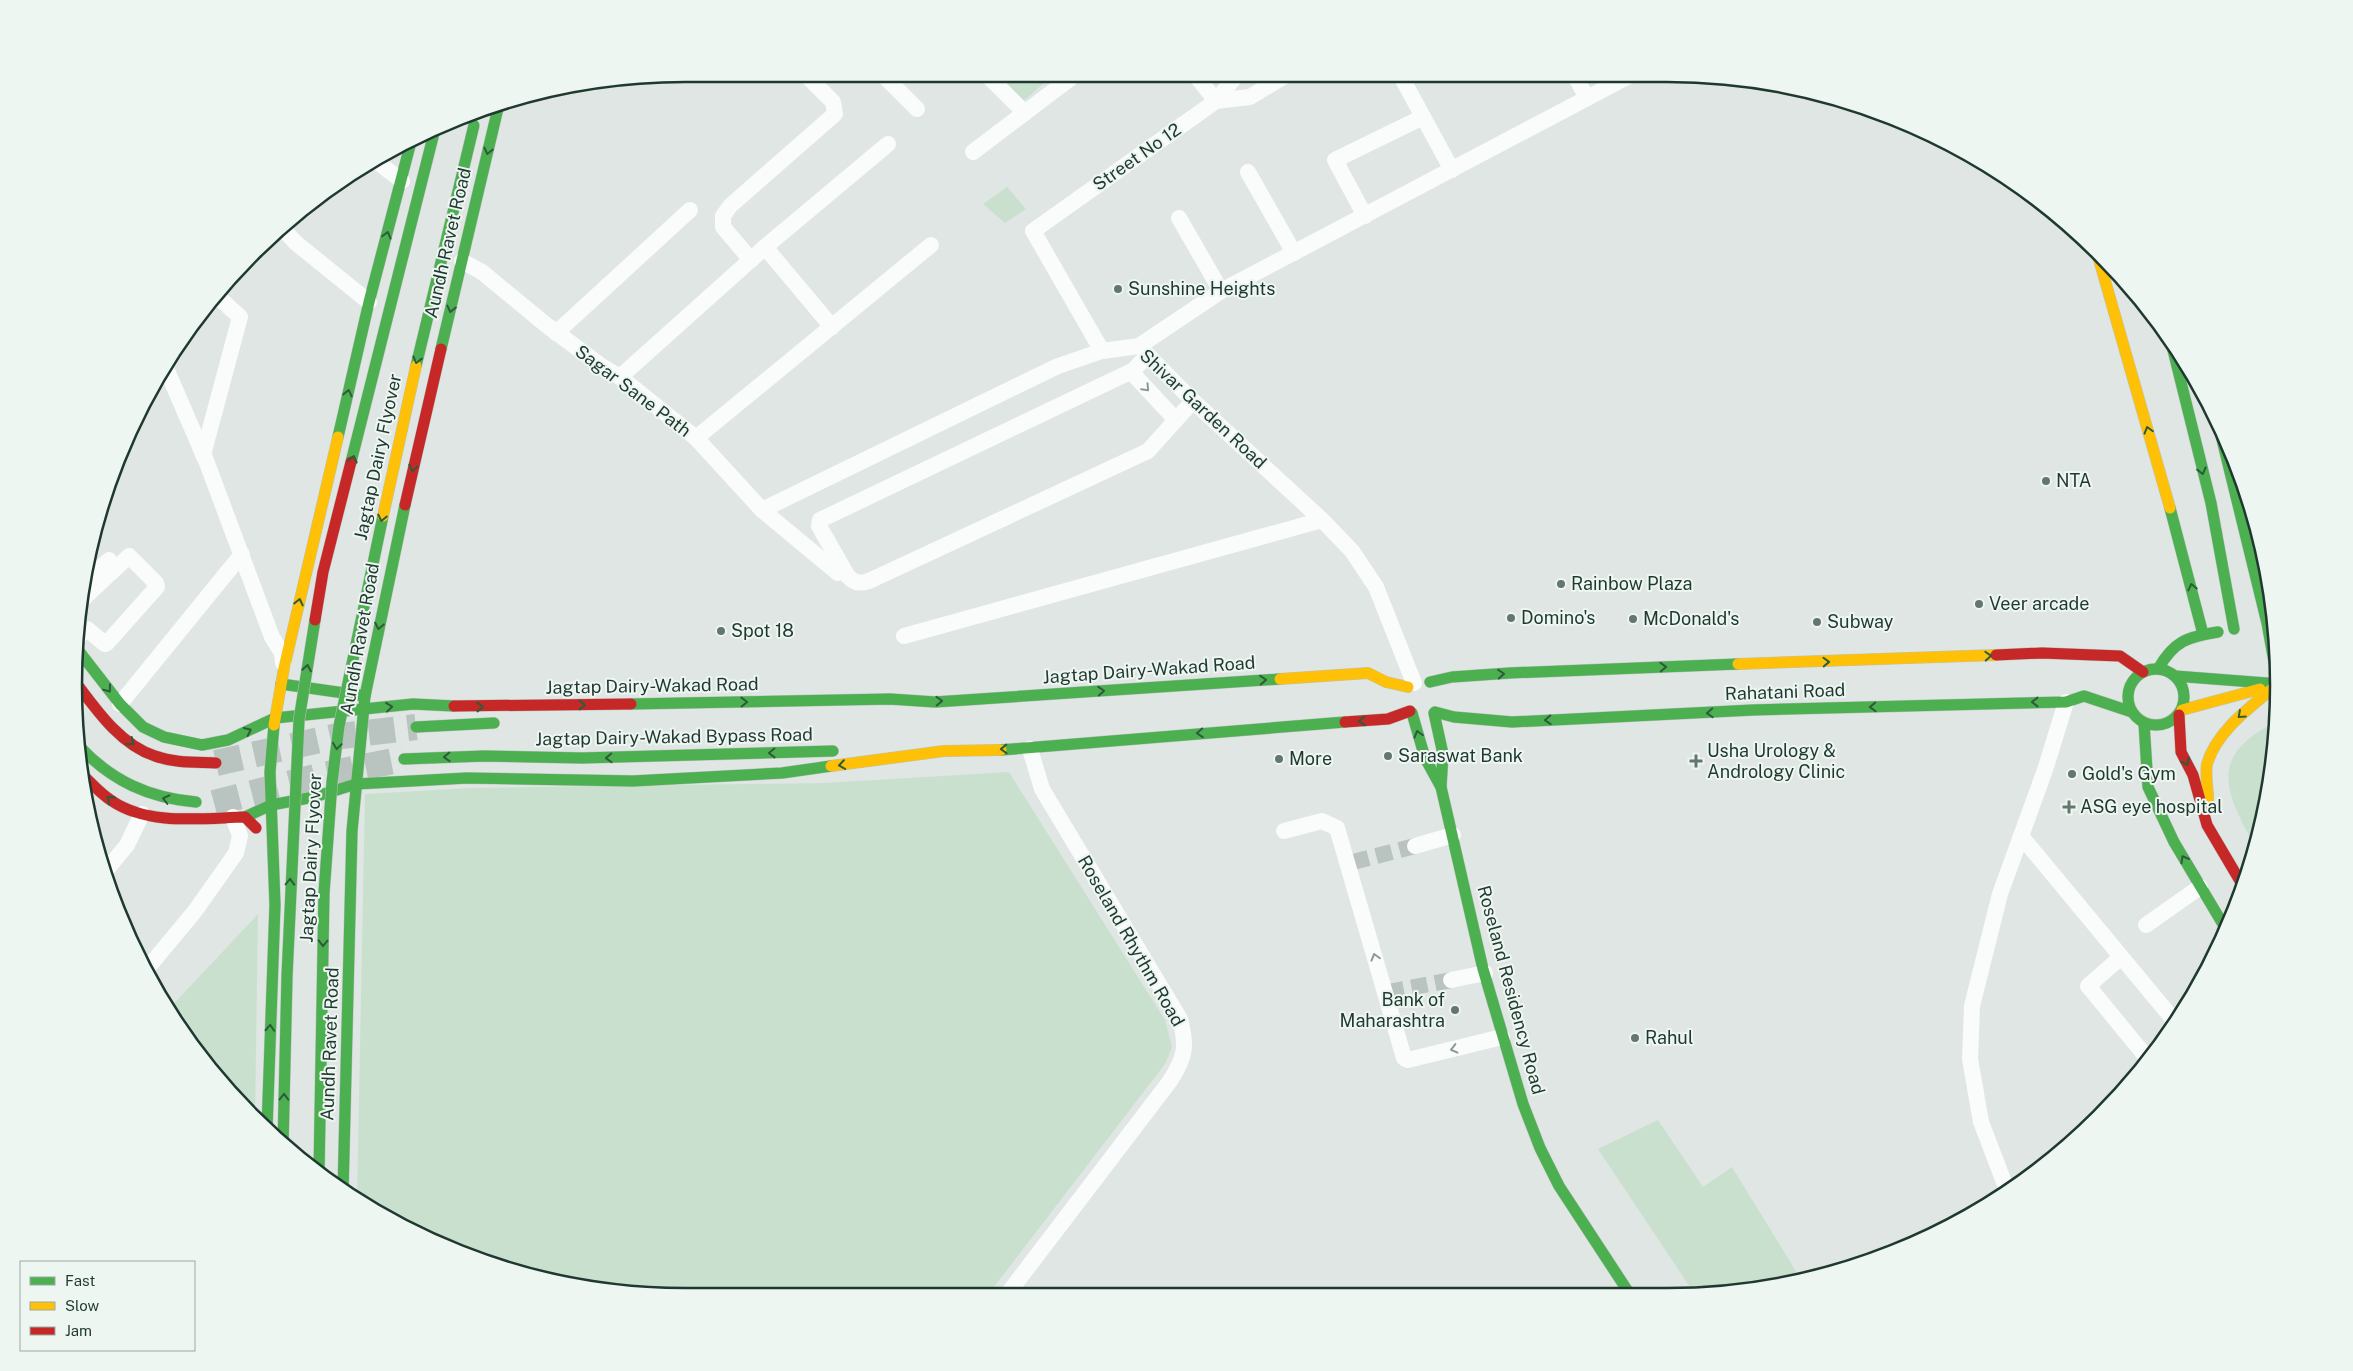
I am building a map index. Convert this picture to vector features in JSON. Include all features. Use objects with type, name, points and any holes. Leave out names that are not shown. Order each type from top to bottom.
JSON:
[{"type":"main road","name":"Aundh Ravet Road","points":[[343,1182],[352,831],[365,696],[396,542],[497,113]]},
{"type":"main road","name":"Jagtap Dairy Flyover","points":[[319,1165],[324,892],[339,726],[409,395],[475,121]]},
{"type":"main road","name":"Jagtap Dairy Flyover","points":[[283,1135],[286,976],[299,720],[324,572],[433,139]]},
{"type":"main road","points":[[267,1120],[276,905],[270,772],[275,718],[282,676],[369,302],[409,150]]},
{"type":"main road","points":[[2101,267],[2187,568],[2203,634]]},
{"type":"main road","points":[[2158,669],[2168,650],[2177,642],[2203,634],[2238,629],[2211,504],[2176,361]]},
{"type":"main road","points":[[2236,485],[2262,624],[2269,649]]},
{"type":"main road","name":"Rahatani Road","points":[[1452,677],[1510,673],[2042,653],[2120,656],[2143,672]]},
{"type":"main road","name":"Jagtap Dairy-Wakad Road","points":[[83,657],[120,704],[143,726],[164,737],[202,745],[228,740],[275,718],[413,704],[475,707],[890,699],[936,702],[1368,673],[1421,699],[1452,677]]},
{"type":"main road","points":[[2270,683],[2175,676],[2158,669],[2143,672],[2135,678],[2128,692],[2128,703],[2132,712],[2144,723],[2160,725],[2170,722],[2180,712],[2270,687]]},
{"type":"main road","points":[[282,676],[365,696]]},
{"type":"main road","points":[[2175,676],[2184,692],[2180,712],[2182,752],[2193,775],[2207,825],[2238,878]]},
{"type":"main road","points":[[82,689],[120,733],[144,752],[168,760],[216,763]]},
{"type":"main road","points":[[2207,825],[2207,764],[2230,725],[2270,692]]},
{"type":"main road","name":"Rahatani Road","points":[[1421,699],[1454,717],[1512,722],[1763,710],[2066,702],[2084,696],[2132,712]]},
{"type":"main road","name":"Jagtap Dairy-Wakad Road","points":[[837,713],[890,699]]},
{"type":"main road","points":[[91,783],[116,805],[142,814],[191,819],[239,817],[271,806],[314,797],[356,784],[467,778],[633,781],[782,773],[944,751],[1030,749],[1089,742],[1388,719],[1421,699]]},
{"type":"main road","name":"Roseland Residency Road","points":[[1421,699],[1443,754],[1441,786]]},
{"type":"main road","name":"Roseland Residency Road","points":[[1421,699],[1425,758],[1441,786],[1485,973],[1522,1103],[1541,1150],[1584,1226],[1626,1288]]},
{"type":"main road","points":[[416,727],[503,723]]},
{"type":"main road","points":[[2144,723],[2148,787],[2174,842],[2222,922]]},
{"type":"main road","name":"Jagtap Dairy-Wakad Bypass Road","points":[[404,759],[484,756],[582,758],[838,751],[944,751]]},
{"type":"main road","points":[[87,753],[108,773],[141,792],[176,801],[205,802]]},
{"type":"main road","points":[[239,817],[261,834],[275,858]]},
{"type":"street","points":[[750,260],[723,227],[723,216],[730,206],[835,114],[833,102],[813,82]]},
{"type":"street","points":[[890,82],[917,109]]},
{"type":"street","points":[[994,82],[1025,113]]},
{"type":"street","points":[[973,152],[1065,82]]},
{"type":"street","points":[[1201,82],[1216,101],[1250,97],[1275,82]]},
{"type":"street","name":"Street No 12","points":[[1102,351],[1033,230],[1216,101],[1231,82]]},
{"type":"street","points":[[1404,82],[1452,170]]},
{"type":"street","points":[[1578,82],[1587,98]]},
{"type":"street","points":[[1139,346],[1221,291],[1618,82]]},
{"type":"street","points":[[1365,216],[1336,160],[1423,117]]},
{"type":"street","points":[[620,376],[765,247],[888,144]]},
{"type":"street","points":[[381,165],[402,181]]},
{"type":"street","points":[[1248,172],[1294,253]]},
{"type":"street","points":[[556,333],[690,210]]},
{"type":"street","points":[[1179,218],[1221,291]]},
{"type":"street","points":[[287,233],[296,243],[369,302]]},
{"type":"street","points":[[696,438],[932,246]]},
{"type":"street","points":[[765,247],[832,327]]},
{"type":"street","name":"Sagar Sane Path","points":[[462,261],[482,272],[556,333],[600,365],[620,376],[696,438],[762,510],[838,573]]},
{"type":"street","points":[[203,456],[240,317],[222,300]]},
{"type":"street","name":"Shivar Garden Road","points":[[762,510],[1058,366],[1102,351],[1139,346],[1193,401],[1322,520],[1352,551],[1376,587],[1421,699]]},
{"type":"street","points":[[1151,357],[1134,370],[820,520],[819,526],[847,575],[851,580],[860,584],[869,581],[1148,451],[1193,401]]},
{"type":"street","points":[[1134,370],[1134,375],[1176,420]]},
{"type":"street","points":[[169,375],[242,554],[272,637],[282,653],[282,676]]},
{"type":"street","points":[[904,636],[1322,520]]},
{"type":"street","points":[[93,574],[125,547]]},
{"type":"street","points":[[120,704],[242,554]]},
{"type":"street","points":[[86,630],[105,644],[108,643],[157,587],[156,583],[129,556],[90,592]]},
{"type":"street","points":[[2005,1185],[1981,1122],[1970,1060],[1972,1006],[2000,894],[2045,770],[2066,702]]},
{"type":"street","name":"Roseland Rhythm Road","points":[[1012,1288],[1170,1080],[1180,1065],[1186,1042],[1180,1018],[1042,790],[1030,749]]},
{"type":"street","points":[[111,865],[128,845],[142,814]]},
{"type":"street","points":[[151,964],[195,911],[236,853],[240,836],[239,817]]},
{"type":"street","points":[[1284,831],[1322,821],[1328,822],[1337,828],[1351,863],[1404,1058],[1408,1060],[1502,1037]]},
{"type":"street","points":[[1415,846],[1453,836]]},
{"type":"street","points":[[2021,836],[2120,958],[2171,1017]]},
{"type":"street","points":[[2146,925],[2200,887]]},
{"type":"street","points":[[2120,958],[2088,986],[2145,1055]]},
{"type":"street","points":[[1451,980],[1485,973]]},
{"type":"green space","points":[[997,82],[1045,82],[1020,104]]},
{"type":"green space","points":[[1007,187],[1026,209],[1005,223],[983,204]]},
{"type":"green space","points":[[2269,726],[2259,803],[2251,839],[2236,809],[2230,792],[2228,776],[2231,762],[2239,748],[2254,735]]},
{"type":"green space","points":[[1009,772],[1165,1020],[1172,1047],[1165,1064],[993,1288],[686,1288],[646,1287],[607,1283],[529,1268],[455,1243],[384,1208],[357,1191],[365,794],[470,788],[824,783]]},
{"type":"green space","points":[[258,914],[255,1108],[207,1053],[174,1004]]},
{"type":"green space","points":[[1658,1120],[1703,1187],[1732,1167],[1798,1274],[1746,1283],[1690,1287],[1598,1149]]},
{"type":"tunnel","points":[[216,763],[333,737],[416,727]]},
{"type":"tunnel","points":[[214,803],[323,775],[404,759]]},
{"type":"tunnel","points":[[1353,862],[1415,846]]},
{"type":"tunnel","points":[[1388,992],[1451,980]]},
{"type":"traffic: fast","points":[[441,349],[497,113]]},
{"type":"traffic: fast","points":[[416,366],[474,125]]},
{"type":"traffic: fast","points":[[351,462],[433,139]]},
{"type":"traffic: fast","points":[[338,437],[369,302],[409,150]]},
{"type":"traffic: fast","points":[[2176,361],[2211,503],[2234,629]]},
{"type":"traffic: fast","points":[[2228,463],[2266,620]]},
{"type":"traffic: fast","points":[[343,1182],[352,831],[365,696],[405,505]]},
{"type":"traffic: fast","points":[[2170,508],[2203,634]]},
{"type":"traffic: fast","points":[[319,1165],[324,893],[332,782],[339,726],[383,516]]},
{"type":"traffic: fast","points":[[283,1135],[287,976],[299,720],[315,620]]},
{"type":"traffic: fast","points":[[2158,669],[2170,652],[2182,642],[2218,632]]},
{"type":"traffic: fast","points":[[83,657],[120,704],[143,727],[164,737],[202,745],[228,740],[275,718],[413,704],[454,706]]},
{"type":"traffic: fast","points":[[1430,682],[1452,677],[1510,673],[1738,664]]},
{"type":"traffic: fast","points":[[2150,669],[2162,669],[2172,673],[2180,681],[2184,697],[2180,713],[2172,721],[2162,725],[2150,725],[2140,721],[2132,713],[2128,703],[2128,691],[2132,681],[2140,673],[2150,669]]},
{"type":"traffic: fast","points":[[2175,676],[2270,683]]},
{"type":"traffic: fast","points":[[631,704],[890,699],[935,702],[1280,679]]},
{"type":"traffic: fast","points":[[281,684],[365,696]]},
{"type":"traffic: fast","points":[[1435,712],[1454,717],[1512,722],[1753,710],[2066,702],[2084,696],[2132,712]]},
{"type":"traffic: fast","points":[[1412,713],[1425,758],[1441,787],[1483,969],[1523,1104],[1540,1148],[1559,1186],[1626,1288]]},
{"type":"traffic: fast","points":[[1434,713],[1443,754],[1441,787]]},
{"type":"traffic: fast","points":[[1001,750],[1345,722]]},
{"type":"traffic: fast","points":[[416,727],[494,723]]},
{"type":"traffic: fast","points":[[2144,723],[2148,787],[2174,842],[2222,922]]},
{"type":"traffic: fast","points":[[267,1120],[275,905],[270,772],[274,725]]},
{"type":"traffic: fast","points":[[404,759],[484,756],[582,758],[833,751]]},
{"type":"traffic: fast","points":[[87,754],[105,769],[132,786],[147,792],[196,802]]},
{"type":"traffic: fast","points":[[245,817],[271,805],[314,797],[356,784],[467,778],[633,781],[782,773],[831,766]]},
{"type":"traffic: slow","points":[[2101,267],[2170,508]]},
{"type":"traffic: slow","points":[[383,516],[416,366]]},
{"type":"traffic: slow","points":[[274,725],[284,668],[338,437]]},
{"type":"traffic: slow","points":[[1738,664],[1996,655]]},
{"type":"traffic: slow","points":[[1280,679],[1368,673],[1386,682],[1408,687]]},
{"type":"traffic: slow","points":[[2182,710],[2260,689]]},
{"type":"traffic: slow","points":[[2208,799],[2207,764],[2212,752],[2236,719],[2270,691]]},
{"type":"traffic: slow","points":[[831,766],[944,751],[1001,750]]},
{"type":"traffic: jam","points":[[405,505],[441,349]]},
{"type":"traffic: jam","points":[[315,620],[323,572],[351,462]]},
{"type":"traffic: jam","points":[[1996,655],[2042,653],[2120,656],[2143,672]]},
{"type":"traffic: jam","points":[[82,691],[109,724],[120,735],[142,751],[170,760],[216,763]]},
{"type":"traffic: jam","points":[[454,706],[631,704]]},
{"type":"traffic: jam","points":[[1345,722],[1388,719],[1410,711]]},
{"type":"traffic: jam","points":[[2179,715],[2181,752],[2193,775],[2207,825],[2238,878]]},
{"type":"traffic: jam","points":[[91,783],[112,801],[142,814],[177,819],[245,817],[256,828]]},
{"type":"place","name":"Sunshine Heights","points":[[1118,289]]},
{"type":"place","name":"NTA","points":[[2046,481]]},
{"type":"place","name":"Rainbow Plaza","points":[[1561,584]]},
{"type":"place","name":"Veer arcade","points":[[1979,604]]},
{"type":"place","name":"Domino's","points":[[1511,618]]},
{"type":"place","name":"McDonald's","points":[[1633,619]]},
{"type":"place","name":"Subway","points":[[1817,622]]},
{"type":"place","name":"Spot 18","points":[[721,631]]},
{"type":"place","name":"Saraswat Bank","points":[[1388,756]]},
{"type":"place","name":"More","points":[[1279,759]]},
{"type":"place","name":"Usha Urology & Andrology Clinic","points":[[1696,761]]},
{"type":"place","name":"Gold's Gym","points":[[2072,774]]},
{"type":"place","name":"ASG eye hospital","points":[[2069,807]]},
{"type":"place","name":"Bank of Maharashtra","points":[[1455,1010]]},
{"type":"place","name":"Rahul","points":[[1635,1038]]}]
